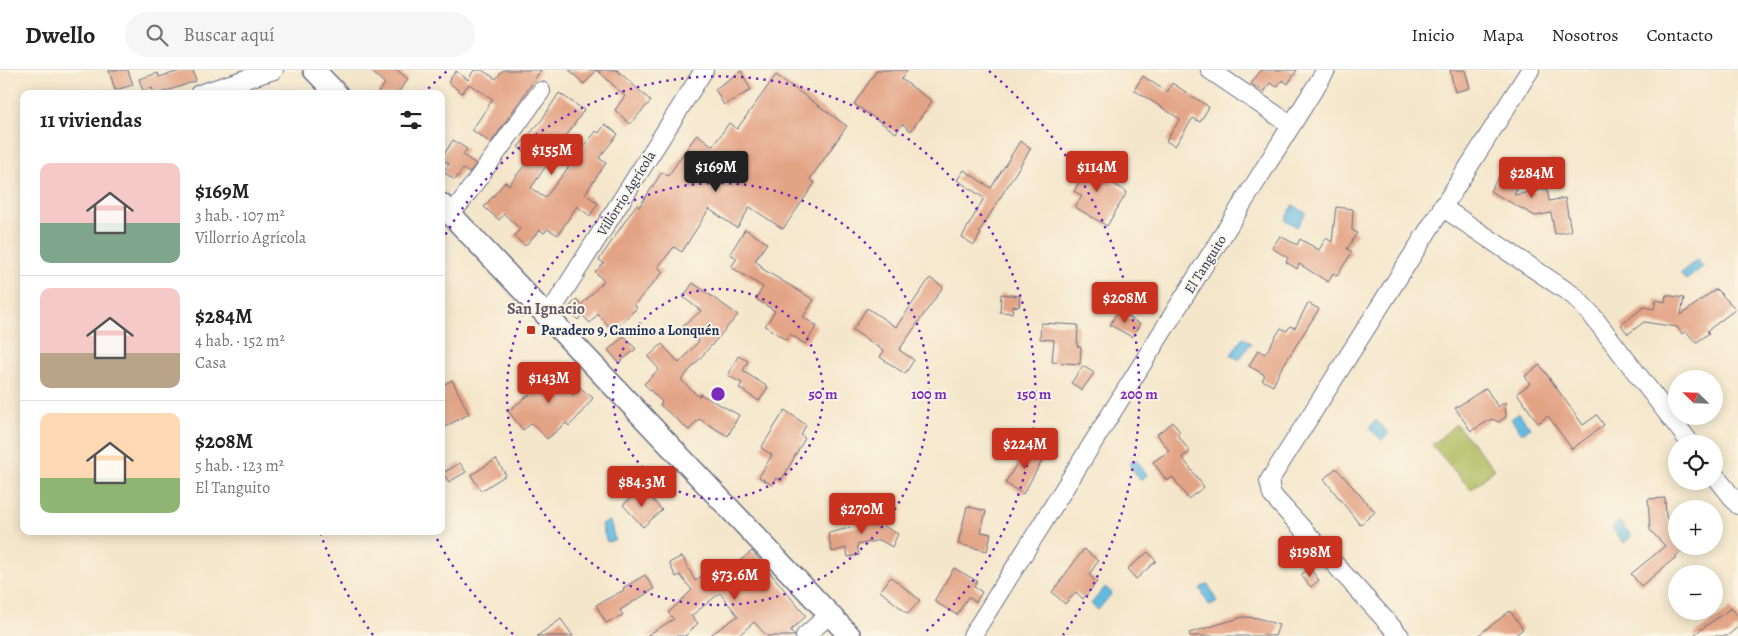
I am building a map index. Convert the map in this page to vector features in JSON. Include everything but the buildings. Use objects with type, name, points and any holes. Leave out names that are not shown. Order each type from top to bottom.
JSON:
[{"type":"main road","points":[[314,70],[333,90]]},
{"type":"main road","points":[[446,208],[850,636]]},
{"type":"street","points":[[212,90],[274,70]]},
{"type":"street","name":"Villorrio Agrícola","points":[[548,316],[704,70]]},
{"type":"street","points":[[1210,70],[1291,125]]},
{"type":"street","name":"El Tanguito","points":[[972,636],[1326,70]]},
{"type":"street","points":[[1400,636],[1272,495],[1269,481],[1530,70]]},
{"type":"street","points":[[446,208],[462,202],[542,91]]},
{"type":"street","points":[[1442,207],[1574,296],[1592,314],[1684,435]]},
{"type":"street","points":[[1723,486],[1738,505]]},
{"type":"street","points":[[804,636],[830,615]]},
{"type":"green space","points":[[1456,424],[1495,469],[1471,490],[1432,445]]},
{"type":"water","points":[[1293,205],[1306,213],[1297,227],[1285,220]]},
{"type":"water","points":[[1697,260],[1703,267],[1686,280],[1680,273]]},
{"type":"water","points":[[1243,337],[1251,343],[1239,360],[1231,355]]},
{"type":"water","points":[[1519,413],[1530,428],[1522,433],[1511,419]]},
{"type":"water","points":[[1376,420],[1389,433],[1382,440],[1369,428]]},
{"type":"water","points":[[1136,459],[1147,475],[1140,480],[1129,464]]},
{"type":"water","points":[[610,521],[615,540],[607,542],[601,524]]},
{"type":"water","points":[[1619,521],[1632,536],[1624,543],[1612,528]]},
{"type":"water","points":[[1208,584],[1217,602],[1209,605],[1200,588]]},
{"type":"water","points":[[1105,587],[1112,593],[1098,610],[1091,604]]},
{"type":"place","name":"Paradero 9, Camino a Lonquén","points":[[531,330]]},
{"type":"district","name":"San Ignacio","points":[[546,308]]}]
